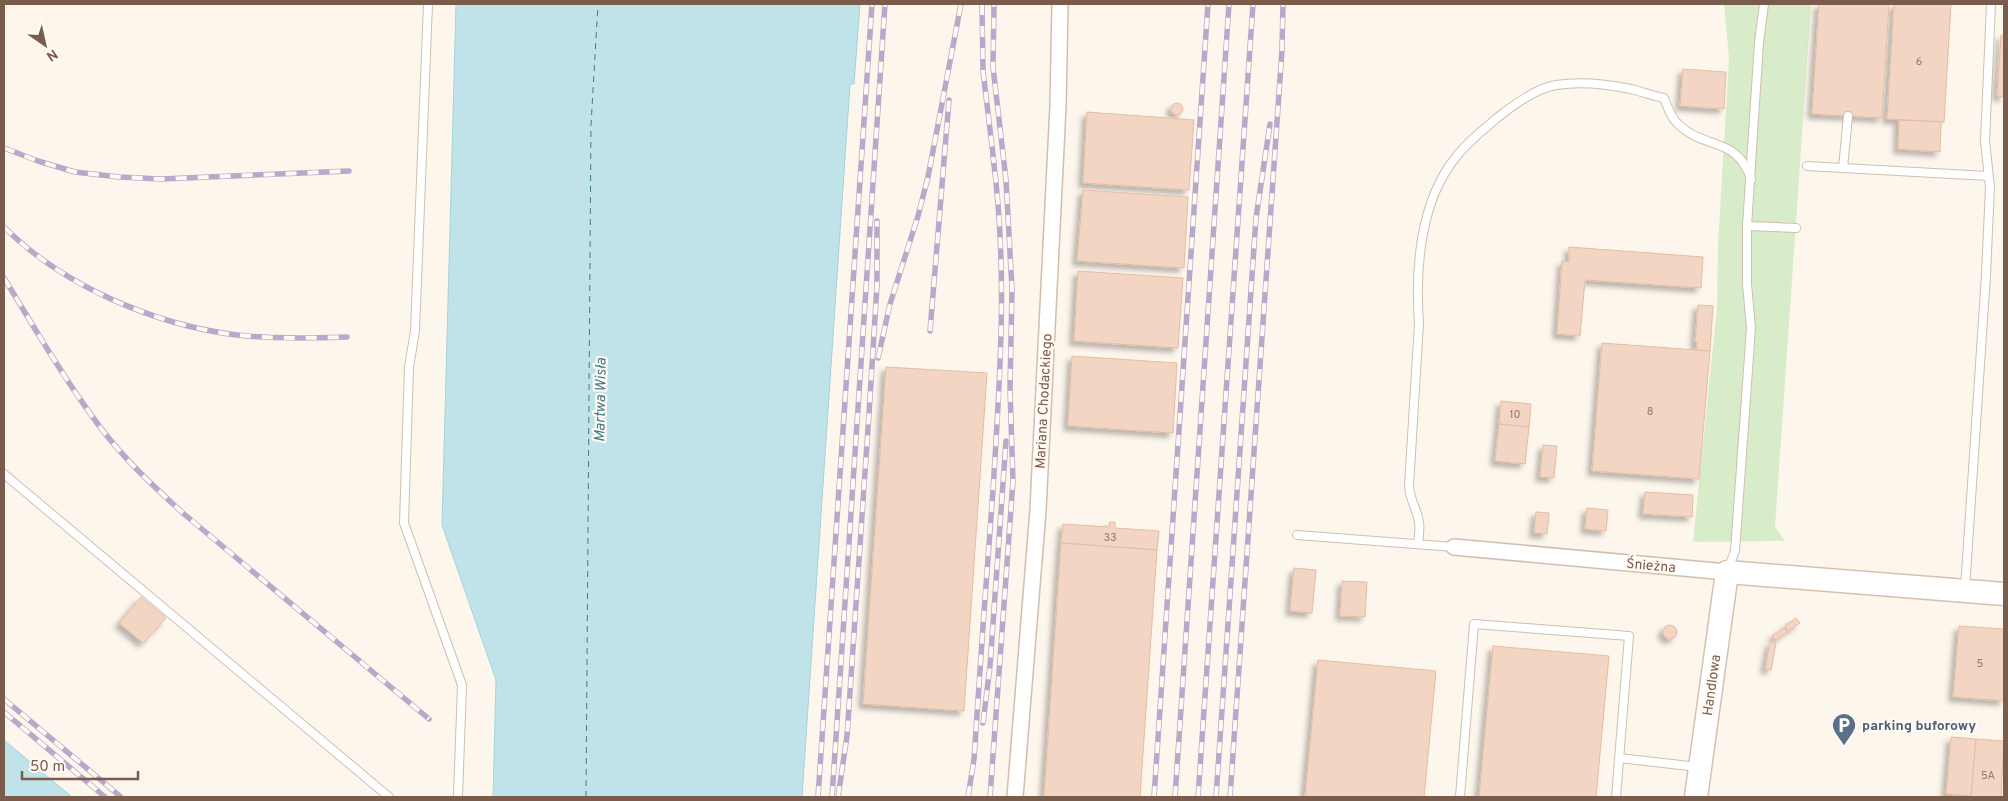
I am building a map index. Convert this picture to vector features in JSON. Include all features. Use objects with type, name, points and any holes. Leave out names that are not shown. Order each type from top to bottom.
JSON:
[{"type":"street","name":"Mariana Chodackiego","points":[[1015,797],[1038,510],[1058,106],[1060,4]]},
{"type":"street","name":"Śnieżna","points":[[1454,547],[1727,572],[2004,594]]},
{"type":"street","name":"Handlowa","points":[[1696,797],[1727,572]]},
{"type":"lane","points":[[428,4],[415,331],[409,367],[404,523],[462,686],[458,797]]},
{"type":"lane","points":[[1727,572],[1735,551],[1751,337],[1747,284],[1747,226],[1759,42],[1764,4]]},
{"type":"lane","points":[[1965,591],[1990,187],[1985,141],[1991,4]]},
{"type":"lane","points":[[1418,544],[1419,523],[1416,511],[1410,500],[1409,486],[1420,323],[1417,297],[1418,257],[1436,190],[1455,157],[1477,134],[1507,110],[1529,96],[1554,85],[1579,83],[1606,84],[1664,98],[1670,113],[1679,125],[1690,133],[1731,150],[1747,166],[1751,179]]},
{"type":"lane","points":[[1843,168],[1848,116]]},
{"type":"lane","points":[[1807,166],[1988,176]]},
{"type":"lane","points":[[1747,226],[1796,228]]},
{"type":"lane","points":[[4,474],[389,797]]},
{"type":"lane","name":"Śnieżna","points":[[1297,535],[1454,547]]},
{"type":"lane","points":[[1460,797],[1474,624],[1629,636],[1616,797]]},
{"type":"lane","points":[[1619,758],[1700,768]]},
{"type":"green space","points":[[1724,4],[1811,4],[1775,527],[1785,541],[1693,542],[1717,308],[1718,246],[1729,58]]},
{"type":"water","name":"Martwa Wisła","points":[[456,4],[860,4],[854,84],[850,84],[802,797],[493,797],[496,680],[442,525]]},
{"type":"water","points":[[4,740],[72,797],[4,797]]},
{"type":"building","points":[[1819,4],[1889,4],[1882,118],[1812,114]]},
{"type":"building","points":[[1894,4],[1951,4],[1944,122],[1887,119]]},
{"type":"building","points":[[2001,35],[2004,35],[2004,97],[1997,96]]},
{"type":"building","points":[[1683,69],[1726,72],[1724,109],[1680,106]]},
{"type":"building","points":[[1175,103],[1179,103],[1183,109],[1179,115],[1175,115],[1171,111],[1171,107]]},
{"type":"building","points":[[1087,112],[1194,120],[1189,190],[1083,183]]},
{"type":"building","points":[[1899,120],[1941,122],[1940,152],[1898,149]]},
{"type":"building","points":[[1083,190],[1188,197],[1184,268],[1077,261]]},
{"type":"building","points":[[1569,247],[1703,257],[1701,288],[1585,280],[1580,336],[1557,334],[1562,261],[1569,262]]},
{"type":"building","points":[[1078,271],[1183,278],[1178,348],[1074,341]]},
{"type":"building","points":[[1698,305],[1713,306],[1710,351],[1696,350]]},
{"type":"building","points":[[1602,343],[1710,351],[1699,479],[1592,471]]},
{"type":"building","points":[[1072,356],[1177,363],[1173,433],[1068,426]]},
{"type":"building","points":[[886,367],[987,373],[964,711],[863,704]]},
{"type":"building","points":[[1501,401],[1531,404],[1529,427],[1499,424]]},
{"type":"building","points":[[1499,424],[1529,427],[1525,464],[1495,461]]},
{"type":"building","points":[[1543,445],[1557,446],[1554,478],[1540,477]]},
{"type":"building","points":[[1645,492],[1693,495],[1692,517],[1643,514]]},
{"type":"building","points":[[1587,508],[1608,510],[1606,531],[1585,529]]},
{"type":"building","points":[[1536,512],[1549,513],[1547,534],[1534,533]]},
{"type":"building","points":[[1110,522],[1115,522],[1115,528],[1159,531],[1157,550],[1061,543],[1063,524],[1109,527]]},
{"type":"building","points":[[1061,543],[1157,550],[1140,797],[1044,797]]},
{"type":"building","points":[[1294,568],[1316,570],[1312,613],[1290,611]]},
{"type":"building","points":[[1342,581],[1367,582],[1365,617],[1340,616]]},
{"type":"building","points":[[141,597],[166,618],[143,643],[119,623]]},
{"type":"building","points":[[1796,618],[1800,623],[1788,631],[1785,626]]},
{"type":"building","points":[[1670,625],[1675,627],[1677,632],[1675,637],[1670,639],[1665,637],[1663,632],[1665,627]]},
{"type":"building","points":[[1959,626],[2004,629],[2004,701],[1953,697]]},
{"type":"building","points":[[1784,628],[1787,632],[1776,640],[1772,636]]},
{"type":"building","points":[[1770,642],[1776,643],[1771,670],[1765,669]]},
{"type":"building","points":[[1493,646],[1609,656],[1596,797],[1479,797]]},
{"type":"building","points":[[1318,660],[1436,671],[1424,797],[1305,797]]},
{"type":"building","points":[[1951,737],[1976,739],[1971,796],[1946,794]]},
{"type":"building","points":[[1976,739],[2004,741],[2001,797],[1971,797]]},
{"type":"ferry route","points":[[586,797],[591,125],[598,4]]},
{"type":"railway","points":[[818,797],[872,4]]},
{"type":"railway","points":[[832,797],[885,4]]},
{"type":"railway","points":[[878,358],[890,304],[918,216],[928,177],[961,4]]},
{"type":"railway","points":[[982,4],[983,71],[994,163]]},
{"type":"railway","points":[[990,797],[1013,481],[1010,389],[1012,289],[1006,180],[993,67],[994,4]]},
{"type":"railway","points":[[1154,797],[1208,4]]},
{"type":"railway","points":[[1175,797],[1229,4]]},
{"type":"railway","points":[[1198,797],[1253,4]]},
{"type":"railway","points":[[1230,797],[1282,50],[1283,4]]},
{"type":"railway","points":[[930,331],[949,100]]},
{"type":"railway","points":[[1216,797],[1256,218],[1270,124]]},
{"type":"railway","points":[[4,148],[75,172],[119,177],[161,179],[349,171]]},
{"type":"railway","points":[[968,797],[974,759],[1000,365],[1000,240],[993,157]]},
{"type":"railway","points":[[838,797],[847,736],[869,414],[877,285],[877,221]]},
{"type":"railway","points":[[4,227],[28,248],[82,284],[143,312],[174,322],[237,335],[292,338],[347,337]]},
{"type":"railway","points":[[4,278],[84,406],[138,471],[184,514],[429,719]]},
{"type":"railway","points":[[983,723],[990,666],[1006,441]]},
{"type":"railway","points":[[4,699],[121,797]]},
{"type":"railway","points":[[4,712],[105,797]]},
{"type":"place","name":"parking buforowy","points":[[1844,746]]}]
